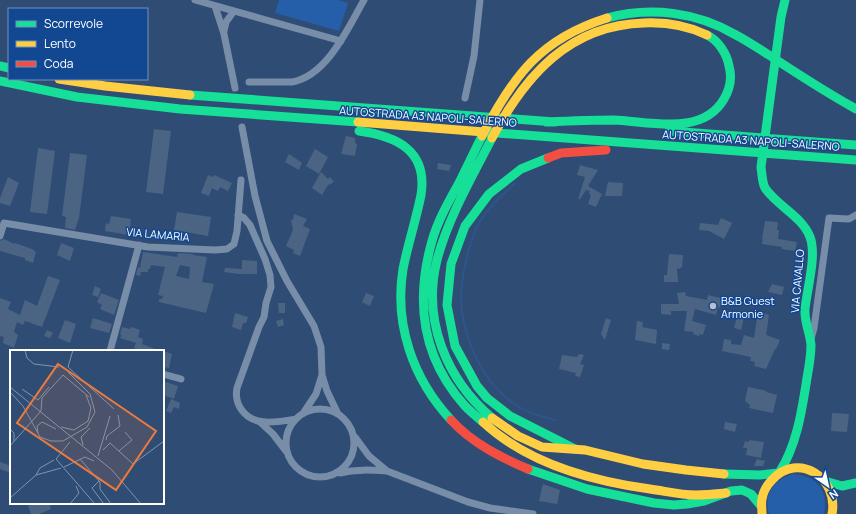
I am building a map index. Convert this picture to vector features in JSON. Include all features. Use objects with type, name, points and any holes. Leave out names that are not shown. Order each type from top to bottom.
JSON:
[{"type":"main road","name":"VIA CAVALLO","points":[[761,510],[762,496],[765,488],[770,480],[779,473],[788,459],[804,396],[810,349],[805,311],[813,250],[810,237],[804,226],[765,188],[761,172],[781,17],[785,0]]},
{"type":"main road","points":[[726,493],[694,495],[595,480],[531,456],[508,442],[472,414],[460,401],[443,377],[431,351],[427,337],[423,305],[428,257],[432,241],[448,204],[478,144],[518,77],[529,64],[561,38],[581,27],[605,19],[626,14],[667,12],[704,20],[721,26],[761,49],[831,95],[856,109]]},
{"type":"main road","points":[[546,122],[599,119],[679,124],[693,121],[714,110],[725,97],[730,81],[729,65],[722,49],[711,37],[703,32],[679,25],[643,23],[617,26],[593,33],[569,45],[537,70],[519,92],[489,144],[446,233],[436,265],[433,302],[434,323],[450,369],[468,396],[489,416],[508,430],[527,441],[540,446],[558,449],[576,449],[645,464],[695,472],[758,475],[779,473],[790,469],[806,469]]},
{"type":"main road","name":"AUTOSTRADA A3 NAPOLI-SALERNO","points":[[66,80],[105,86],[184,94],[734,137],[856,145]]},
{"type":"main road","name":"AUTOSTRADA A3 NAPOLI-SALERNO","points":[[0,81],[55,93],[173,108],[856,160]]},
{"type":"main road","points":[[254,114],[287,123],[382,134],[404,144],[418,162],[422,174],[421,196],[405,263],[402,284],[401,302],[406,341],[412,361],[430,395],[452,421],[472,439],[500,456],[537,472],[582,488],[606,494],[662,504],[680,505],[704,501],[735,490],[745,490],[753,495],[761,510]]},
{"type":"main road","points":[[576,449],[504,413],[489,400],[468,374],[454,344],[447,312],[448,281],[454,251],[460,237],[473,212],[493,189],[517,170],[545,157],[573,150],[595,149],[634,152],[670,152],[706,149]]},
{"type":"main road","points":[[794,438],[796,455],[799,462],[806,469],[818,474],[825,481],[832,495],[832,514]]},
{"type":"main road","points":[[825,481],[842,486],[854,484]]},
{"type":"main road","points":[[833,504],[839,494],[854,484]]},
{"type":"street","points":[[195,0],[341,41]]},
{"type":"street","points":[[249,82],[286,83],[299,81],[316,72],[341,41],[364,0]]},
{"type":"street","points":[[464,98],[474,56],[480,0]]},
{"type":"street","points":[[215,6],[224,34],[235,88]]},
{"type":"street","points":[[224,34],[226,22],[234,11]]},
{"type":"street","points":[[242,127],[255,196],[267,241],[287,281],[314,326],[321,347],[322,375],[327,391],[338,414]]},
{"type":"street","name":"VIA LAMARIA","points":[[0,236],[4,224],[139,245],[215,250],[227,249],[234,244],[237,231],[240,180]]},
{"type":"street","points":[[238,215],[244,218],[250,225],[265,259],[270,275],[271,287],[266,303],[264,317],[240,378],[236,394],[241,410],[260,422],[273,434],[295,467],[302,473],[319,478],[356,470],[387,471]]},
{"type":"street","points":[[810,340],[814,328],[829,218],[849,218],[856,216]]},
{"type":"street","points":[[110,350],[139,245]]},
{"type":"street","points":[[164,374],[181,379]]},
{"type":"street","points":[[286,452],[287,434],[290,426],[303,413],[316,394],[322,375]]},
{"type":"street","points":[[303,413],[320,409],[329,410],[338,414],[345,419],[350,426],[360,446],[369,456],[387,471],[468,502],[490,508],[533,514]]},
{"type":"street","points":[[260,422],[296,419]]},
{"type":"street","points":[[336,474],[349,462],[355,444],[354,435]]},
{"type":"shaded area","points":[[279,0],[338,0],[348,3],[339,31],[275,13]]},
{"type":"shaded area","points":[[793,474],[801,475],[815,481],[823,491],[825,498],[824,514],[769,514],[768,500],[772,488],[780,480]]},
{"type":"building","points":[[154,129],[171,131],[163,194],[146,192]]},
{"type":"building","points":[[346,136],[355,138],[355,143],[357,144],[355,156],[341,154]]},
{"type":"building","points":[[38,148],[55,151],[47,214],[30,212]]},
{"type":"building","points":[[315,149],[328,157],[319,174],[306,166]]},
{"type":"building","points":[[70,153],[87,155],[79,218],[75,230],[65,228],[66,217],[62,216]]},
{"type":"building","points":[[289,154],[302,163],[299,170],[285,162]]},
{"type":"building","points":[[438,163],[451,165],[449,171],[437,169]]},
{"type":"building","points":[[580,165],[598,170],[588,186],[602,194],[596,207],[588,204],[591,195],[589,194],[590,191],[586,190],[580,199],[578,199],[585,177],[577,175]]},
{"type":"building","points":[[321,172],[328,179],[330,177],[334,182],[328,185],[322,195],[312,188]]},
{"type":"building","points":[[208,175],[213,177],[214,175],[232,183],[228,191],[220,187],[218,191],[212,188],[209,196],[201,193]]},
{"type":"building","points":[[8,177],[19,183],[10,206],[0,203],[0,198]]},
{"type":"building","points":[[608,182],[623,183],[622,196],[605,196]]},
{"type":"building","points":[[177,212],[211,217],[208,236],[174,230]]},
{"type":"building","points":[[294,214],[307,219],[303,226],[310,229],[300,256],[293,253],[294,250],[286,246],[293,230],[291,220],[293,220]]},
{"type":"building","points":[[111,216],[131,219],[129,235],[105,231],[106,223],[109,224]]},
{"type":"building","points":[[721,218],[732,223],[724,239],[709,231],[699,230],[700,223],[718,225]]},
{"type":"building","points":[[765,221],[778,222],[778,239],[797,242],[795,251],[782,249],[782,247],[762,244]]},
{"type":"building","points":[[4,239],[14,244],[15,243],[32,249],[36,252],[33,263],[25,260],[25,258],[0,251],[0,241]]},
{"type":"building","points":[[61,243],[74,248],[70,261],[57,255]]},
{"type":"building","points":[[143,252],[177,257],[178,253],[207,257],[202,282],[214,284],[206,313],[159,302],[159,299],[162,299],[163,296],[158,295],[165,267],[151,265],[148,272],[141,272],[140,276],[136,275],[138,267],[140,268]],"holes":[[[180,265],[190,267],[189,279],[176,276]]]},
{"type":"building","points":[[669,254],[683,255],[682,267],[680,269],[677,268],[678,282],[664,282],[664,275],[667,275]]},
{"type":"building","points":[[242,260],[257,261],[257,274],[224,272],[225,268],[242,269]]},
{"type":"building","points":[[48,276],[60,280],[42,327],[25,321],[23,325],[17,322],[14,332],[18,335],[14,348],[3,343],[4,337],[0,336],[0,298],[11,302],[8,309],[20,315],[25,300],[37,306]]},
{"type":"building","points":[[772,284],[784,287],[782,295],[768,292]]},
{"type":"building","points":[[95,286],[101,289],[98,297],[92,295]]},
{"type":"building","points":[[685,292],[686,296],[707,300],[708,295],[720,298],[720,300],[723,301],[720,308],[718,307],[716,315],[695,309],[692,321],[706,325],[703,335],[700,334],[699,336],[693,334],[694,332],[684,331],[687,311],[671,311],[671,315],[661,314],[661,304],[679,304],[677,293]]},
{"type":"building","points":[[101,293],[119,300],[114,315],[100,309],[102,305],[97,302]]},
{"type":"building","points":[[366,293],[374,296],[370,306],[362,302]]},
{"type":"building","points":[[278,303],[285,303],[285,313],[279,313]]},
{"type":"building","points":[[758,312],[769,315],[766,335],[780,340],[766,369],[754,366],[755,362],[750,361],[751,357],[722,351],[724,339],[731,340],[731,344],[741,345],[744,335],[754,338]]},
{"type":"building","points":[[235,313],[248,317],[246,323],[243,323],[241,330],[232,327]]},
{"type":"building","points":[[737,316],[744,317],[741,330],[734,328]]},
{"type":"building","points":[[93,318],[112,324],[109,333],[90,328]]},
{"type":"building","points":[[606,318],[611,320],[605,340],[601,334]]},
{"type":"building","points":[[283,319],[284,325],[278,327],[276,321]]},
{"type":"building","points":[[65,320],[76,324],[70,343],[58,338]]},
{"type":"building","points":[[637,321],[643,322],[642,327],[657,330],[656,344],[635,340]]},
{"type":"building","points":[[122,327],[130,329],[131,327],[140,330],[138,337],[143,339],[142,344],[158,350],[139,350],[134,348],[136,343],[120,338],[122,335],[120,335]]},
{"type":"building","points":[[47,330],[53,333],[50,338],[44,336]]},
{"type":"building","points":[[662,343],[670,344],[669,350],[662,349]]},
{"type":"building","points":[[164,351],[172,354],[169,368],[164,367]]},
{"type":"building","points":[[579,354],[584,355],[580,364],[584,365],[580,377],[575,376],[576,373],[559,369],[562,355],[577,357]]},
{"type":"building","points":[[164,381],[178,386],[174,399],[164,395]]},
{"type":"building","points":[[748,387],[777,395],[773,413],[749,408],[750,405],[745,401]]},
{"type":"building","points":[[171,399],[180,403],[179,409],[174,407],[171,413],[166,411]]},
{"type":"building","points":[[832,413],[849,414],[847,432],[831,431]]},
{"type":"building","points":[[725,422],[737,424],[735,432],[724,429]]},
{"type":"building","points":[[749,440],[764,442],[761,458],[746,455],[747,448],[743,448],[745,441],[749,442]]},
{"type":"building","points":[[757,459],[765,461],[763,466],[754,466]]},
{"type":"building","points":[[0,462],[10,466],[10,473],[0,469]]},
{"type":"building","points":[[543,484],[560,490],[557,504],[539,501]]},
{"type":"building","points":[[33,504],[49,504],[51,509],[39,514],[31,514],[28,506]]},
{"type":"waterway","points":[[515,183],[488,210],[480,221],[474,235],[466,260],[461,288],[464,324],[482,369],[502,394],[523,409],[555,420]]},
{"type":"traffic: fast","points":[[779,473],[790,451],[798,427],[811,353],[810,336],[805,318],[805,309],[811,272],[812,244],[810,237],[801,223],[765,188],[761,167],[781,17],[785,0]]},
{"type":"traffic: fast","points":[[607,18],[623,14],[656,12],[673,13],[705,21],[721,27],[747,41],[856,109]]},
{"type":"traffic: fast","points":[[546,122],[613,120],[674,124],[689,123],[702,118],[714,111],[724,99],[729,87],[730,79],[730,70],[724,52],[715,40],[707,35]]},
{"type":"traffic: fast","points":[[0,66],[8,68]]},
{"type":"traffic: fast","points":[[0,81],[77,97],[180,109],[358,122]]},
{"type":"traffic: fast","points":[[190,95],[555,122]]},
{"type":"traffic: fast","points":[[359,131],[373,133],[397,142],[407,148],[420,167],[422,180],[421,195],[403,269],[401,310],[409,350],[417,369],[426,387],[451,420]]},
{"type":"traffic: fast","points":[[669,131],[856,145]]},
{"type":"traffic: fast","points":[[484,132],[856,160]]},
{"type":"traffic: fast","points":[[482,136],[434,233],[427,263],[424,285],[424,307],[426,328],[431,349],[439,368],[451,388],[465,406],[483,422]]},
{"type":"traffic: fast","points":[[492,138],[447,229],[437,260],[433,282],[433,305],[436,326],[450,367],[462,385],[492,418]]},
{"type":"traffic: fast","points":[[548,158],[521,169],[489,194],[465,226],[451,264],[447,305],[455,346],[477,386],[487,398],[510,416],[575,449]]},
{"type":"traffic: fast","points":[[528,469],[587,489],[654,503],[674,505],[687,504],[704,501],[731,491],[742,490],[751,494],[761,506]]},
{"type":"traffic: fast","points":[[724,474],[760,475],[779,473]]},
{"type":"traffic: fast","points":[[825,481],[842,486],[856,483]]},
{"type":"traffic: slow","points":[[482,136],[505,95],[531,62],[546,49],[564,37],[607,18]]},
{"type":"traffic: slow","points":[[492,138],[519,94],[535,75],[552,58],[572,44],[593,33],[617,26],[652,23],[684,27],[707,35]]},
{"type":"traffic: slow","points":[[66,80],[105,86],[190,95]]},
{"type":"traffic: slow","points":[[358,122],[484,132]]},
{"type":"traffic: slow","points":[[492,418],[518,436],[542,447],[585,450],[643,464],[724,474]]},
{"type":"traffic: slow","points":[[483,422],[501,437],[540,460],[583,475],[628,486],[678,494],[700,495],[726,493]]},
{"type":"traffic: slow","points":[[762,514],[763,494],[767,486],[782,472],[793,468],[804,469],[814,473],[823,480],[829,489],[832,501],[832,514]]},
{"type":"traffic: jam","points":[[548,158],[561,153],[606,150]]},
{"type":"traffic: jam","points":[[451,420],[468,436],[487,449],[528,469]]},
{"type":"place","name":"B&B Guest Armonie","points":[[713,306]]}]
